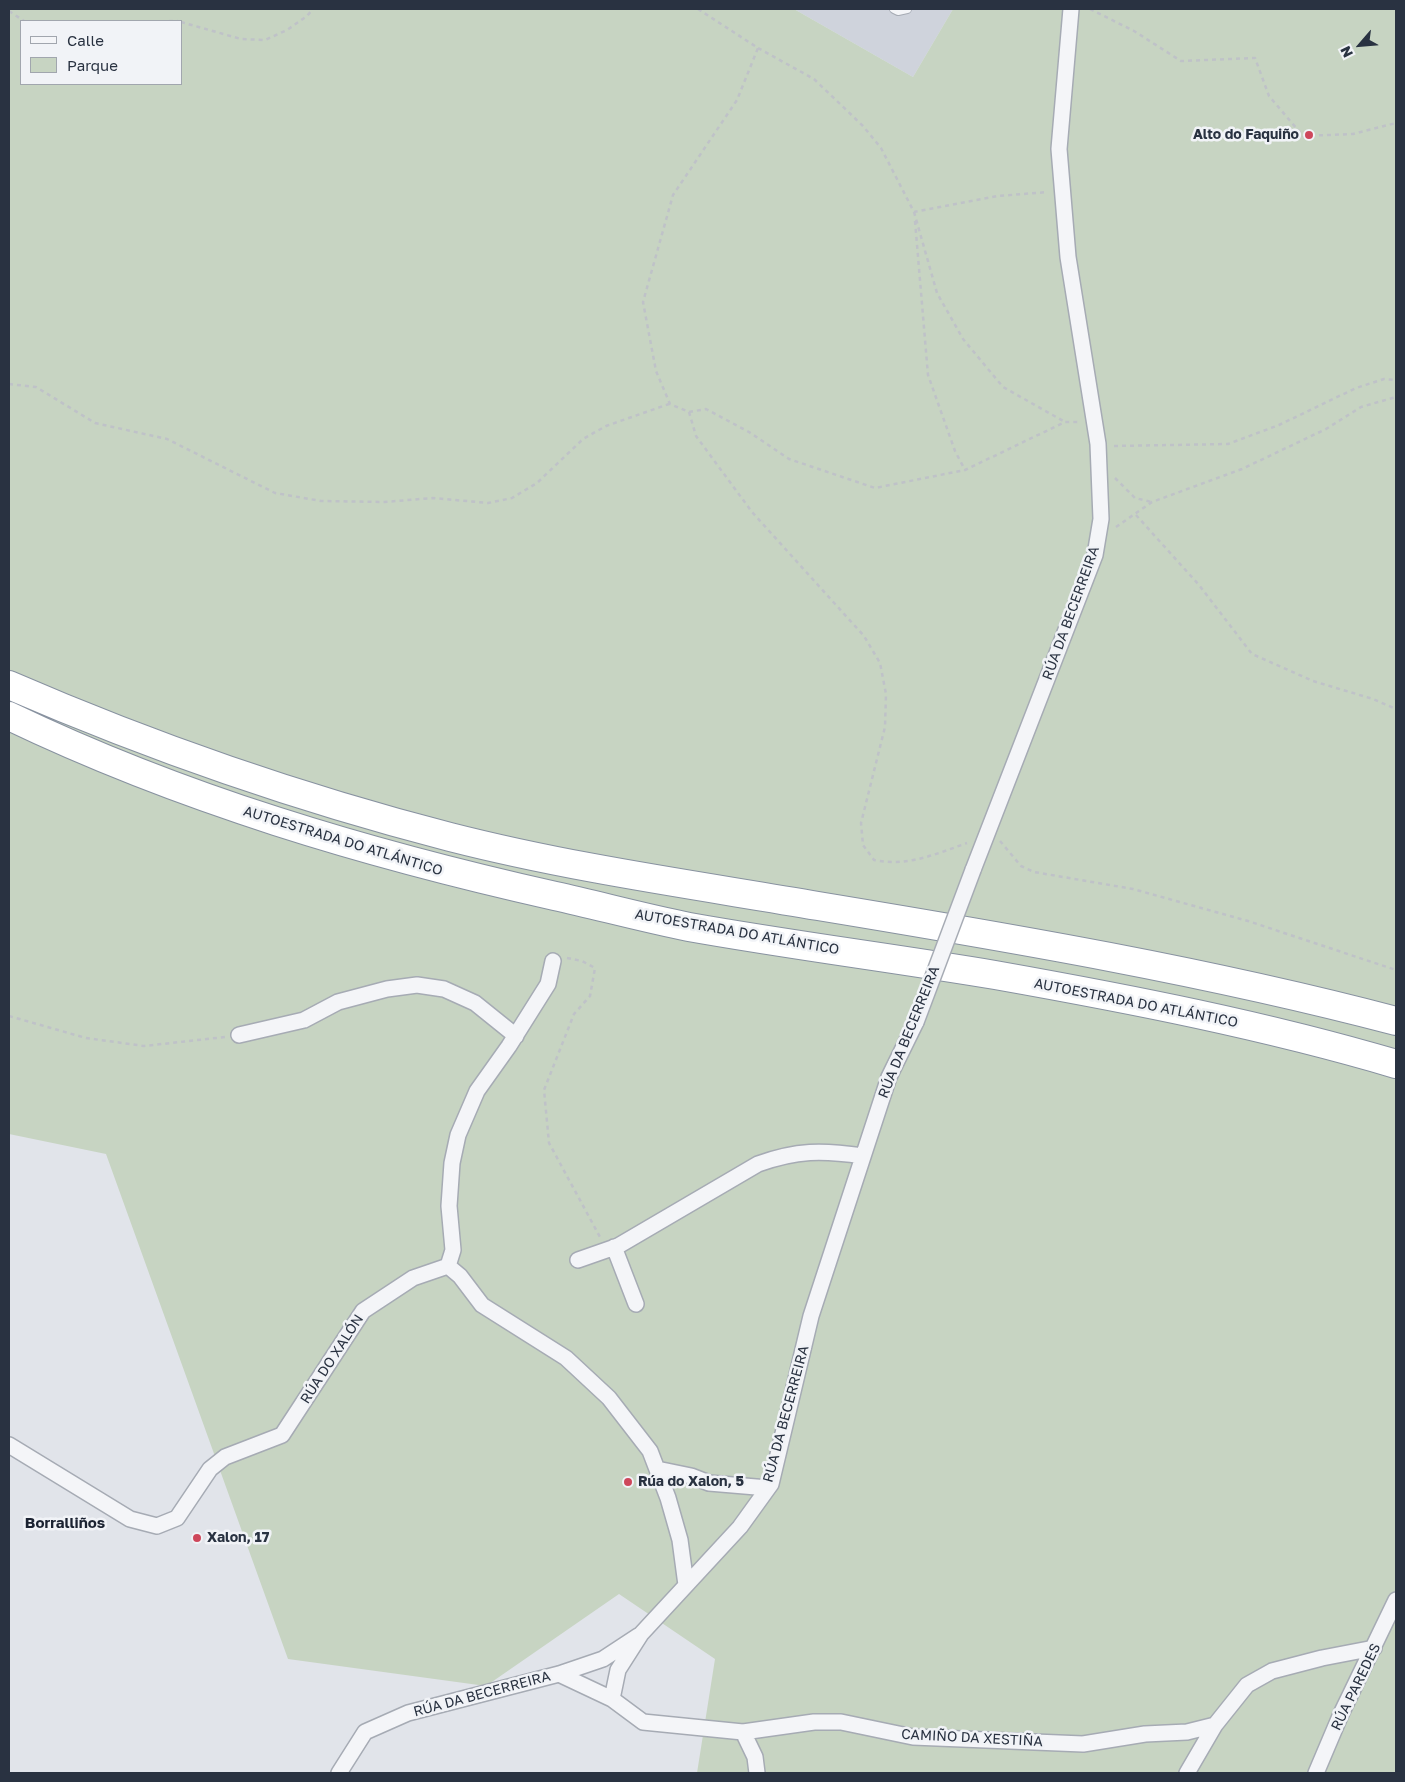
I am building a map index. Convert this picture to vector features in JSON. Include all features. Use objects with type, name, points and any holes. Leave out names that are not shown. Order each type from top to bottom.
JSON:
[{"type":"highway","points":[[9,685],[106,727],[315,799],[452,837],[591,868],[1000,936],[1266,988],[1396,1021]]},
{"type":"highway","name":"AUTOESTRADA DO ATLÁNTICO","points":[[9,716],[148,777],[268,820],[446,872],[687,926],[995,975],[1184,1010],[1308,1038],[1396,1064]]},
{"type":"street","name":"RÚA DA BECERREIRA","points":[[612,1699],[618,1670],[641,1634],[740,1527],[771,1484],[812,1316],[889,1077],[916,1022],[1095,555],[1101,519],[1098,444],[1068,257],[1059,149],[1071,9]]},
{"type":"street","points":[[552,961],[548,984],[516,1036],[477,1091],[458,1135],[452,1164],[449,1206],[453,1250],[448,1266],[460,1276],[482,1305],[566,1358],[609,1398],[650,1451],[680,1540],[686,1585]]},
{"type":"street","points":[[239,1035],[304,1020],[338,1002],[387,989],[417,985],[444,989],[475,1003],[516,1036]]},
{"type":"street","points":[[578,1260],[610,1248],[758,1164],[774,1158],[826,1150],[863,1156]]},
{"type":"street","points":[[610,1248],[636,1304]]},
{"type":"street","name":"RÚA DO XALÓN","points":[[9,1445],[130,1519],[157,1526],[177,1518],[210,1469],[225,1457],[282,1435],[363,1311],[412,1278],[448,1266]]},
{"type":"street","points":[[657,1470],[691,1476],[709,1483],[768,1488]]},
{"type":"street","name":"RÚA PAREDES","points":[[1316,1773],[1341,1714],[1396,1600]]},
{"type":"street","name":"RÚA DA BECERREIRA","points":[[339,1773],[365,1732],[408,1713],[559,1674],[603,1658],[641,1634]]},
{"type":"street","points":[[1187,1773],[1215,1725],[1247,1685],[1272,1671],[1322,1658],[1374,1648]]},
{"type":"street","name":"CAMIÑO DA XESTIÑA","points":[[559,1674],[612,1699],[643,1722],[743,1732],[814,1722],[841,1722],[913,1737],[1083,1744],[1145,1734],[1188,1732],[1215,1725]]},
{"type":"street","points":[[743,1732],[755,1757],[756,1773]]},
{"type":"lane","points":[[894,9],[898,11],[907,9]]},
{"type":"path","points":[[182,23],[241,39],[265,40],[287,30],[308,16],[313,9]]},
{"type":"path","points":[[698,9],[758,48],[814,79],[863,126],[881,148],[914,212],[937,293],[963,338],[1003,387],[1065,422]]},
{"type":"path","points":[[1090,9],[1134,32],[1181,61],[1255,58],[1269,96],[1303,136],[1353,134],[1396,123]]},
{"type":"path","points":[[9,11],[22,20]]},
{"type":"path","points":[[670,404],[656,371],[644,302],[673,195],[737,100],[758,48]]},
{"type":"path","points":[[914,212],[998,196],[1063,191]]},
{"type":"path","points":[[914,212],[928,375],[955,451],[964,470]]},
{"type":"path","points":[[1098,444],[1123,448],[1228,444],[1279,425],[1356,388],[1384,379],[1396,380]]},
{"type":"path","points":[[9,384],[36,387],[95,423],[167,439],[275,493],[322,501],[384,502],[433,498],[488,503],[512,498],[537,483],[583,440],[606,426],[670,404],[690,412],[706,409],[749,432],[789,459],[875,488],[964,470],[1065,422],[1094,421]]},
{"type":"path","points":[[1098,537],[1136,515],[1152,502],[1242,469],[1326,429],[1361,407],[1396,397]]},
{"type":"path","points":[[690,412],[696,436],[752,512],[857,629],[880,663],[886,694],[885,727],[861,823],[863,846],[874,860],[891,864],[920,860],[988,832],[1021,866],[1034,872],[1133,889],[1257,924],[1396,970]]},
{"type":"path","points":[[1099,462],[1135,498],[1152,502]]},
{"type":"path","points":[[1136,515],[1199,585],[1252,654],[1313,681],[1373,699],[1396,709]]},
{"type":"path","points":[[552,961],[562,956],[582,961],[595,968],[590,996],[574,1014],[544,1090],[549,1144],[610,1248]]},
{"type":"path","points":[[9,1016],[86,1038],[144,1046],[239,1035]]},
{"type":"shaded area","points":[[794,9],[953,9],[913,77]]},
{"type":"green space","points":[[9,9],[794,9],[913,77],[953,9],[1396,9],[1396,1773],[697,1773],[715,1659],[619,1594],[486,1686],[288,1659],[106,1154],[9,1134]]},
{"type":"place","name":"Alto do Faquiño","points":[[1309,135]]},
{"type":"place","name":"Rúa do Xalon, 5","points":[[628,1482]]},
{"type":"place","name":"Xalon, 17","points":[[197,1538]]},
{"type":"district","name":"Borralliños","points":[[65,1523]]}]
